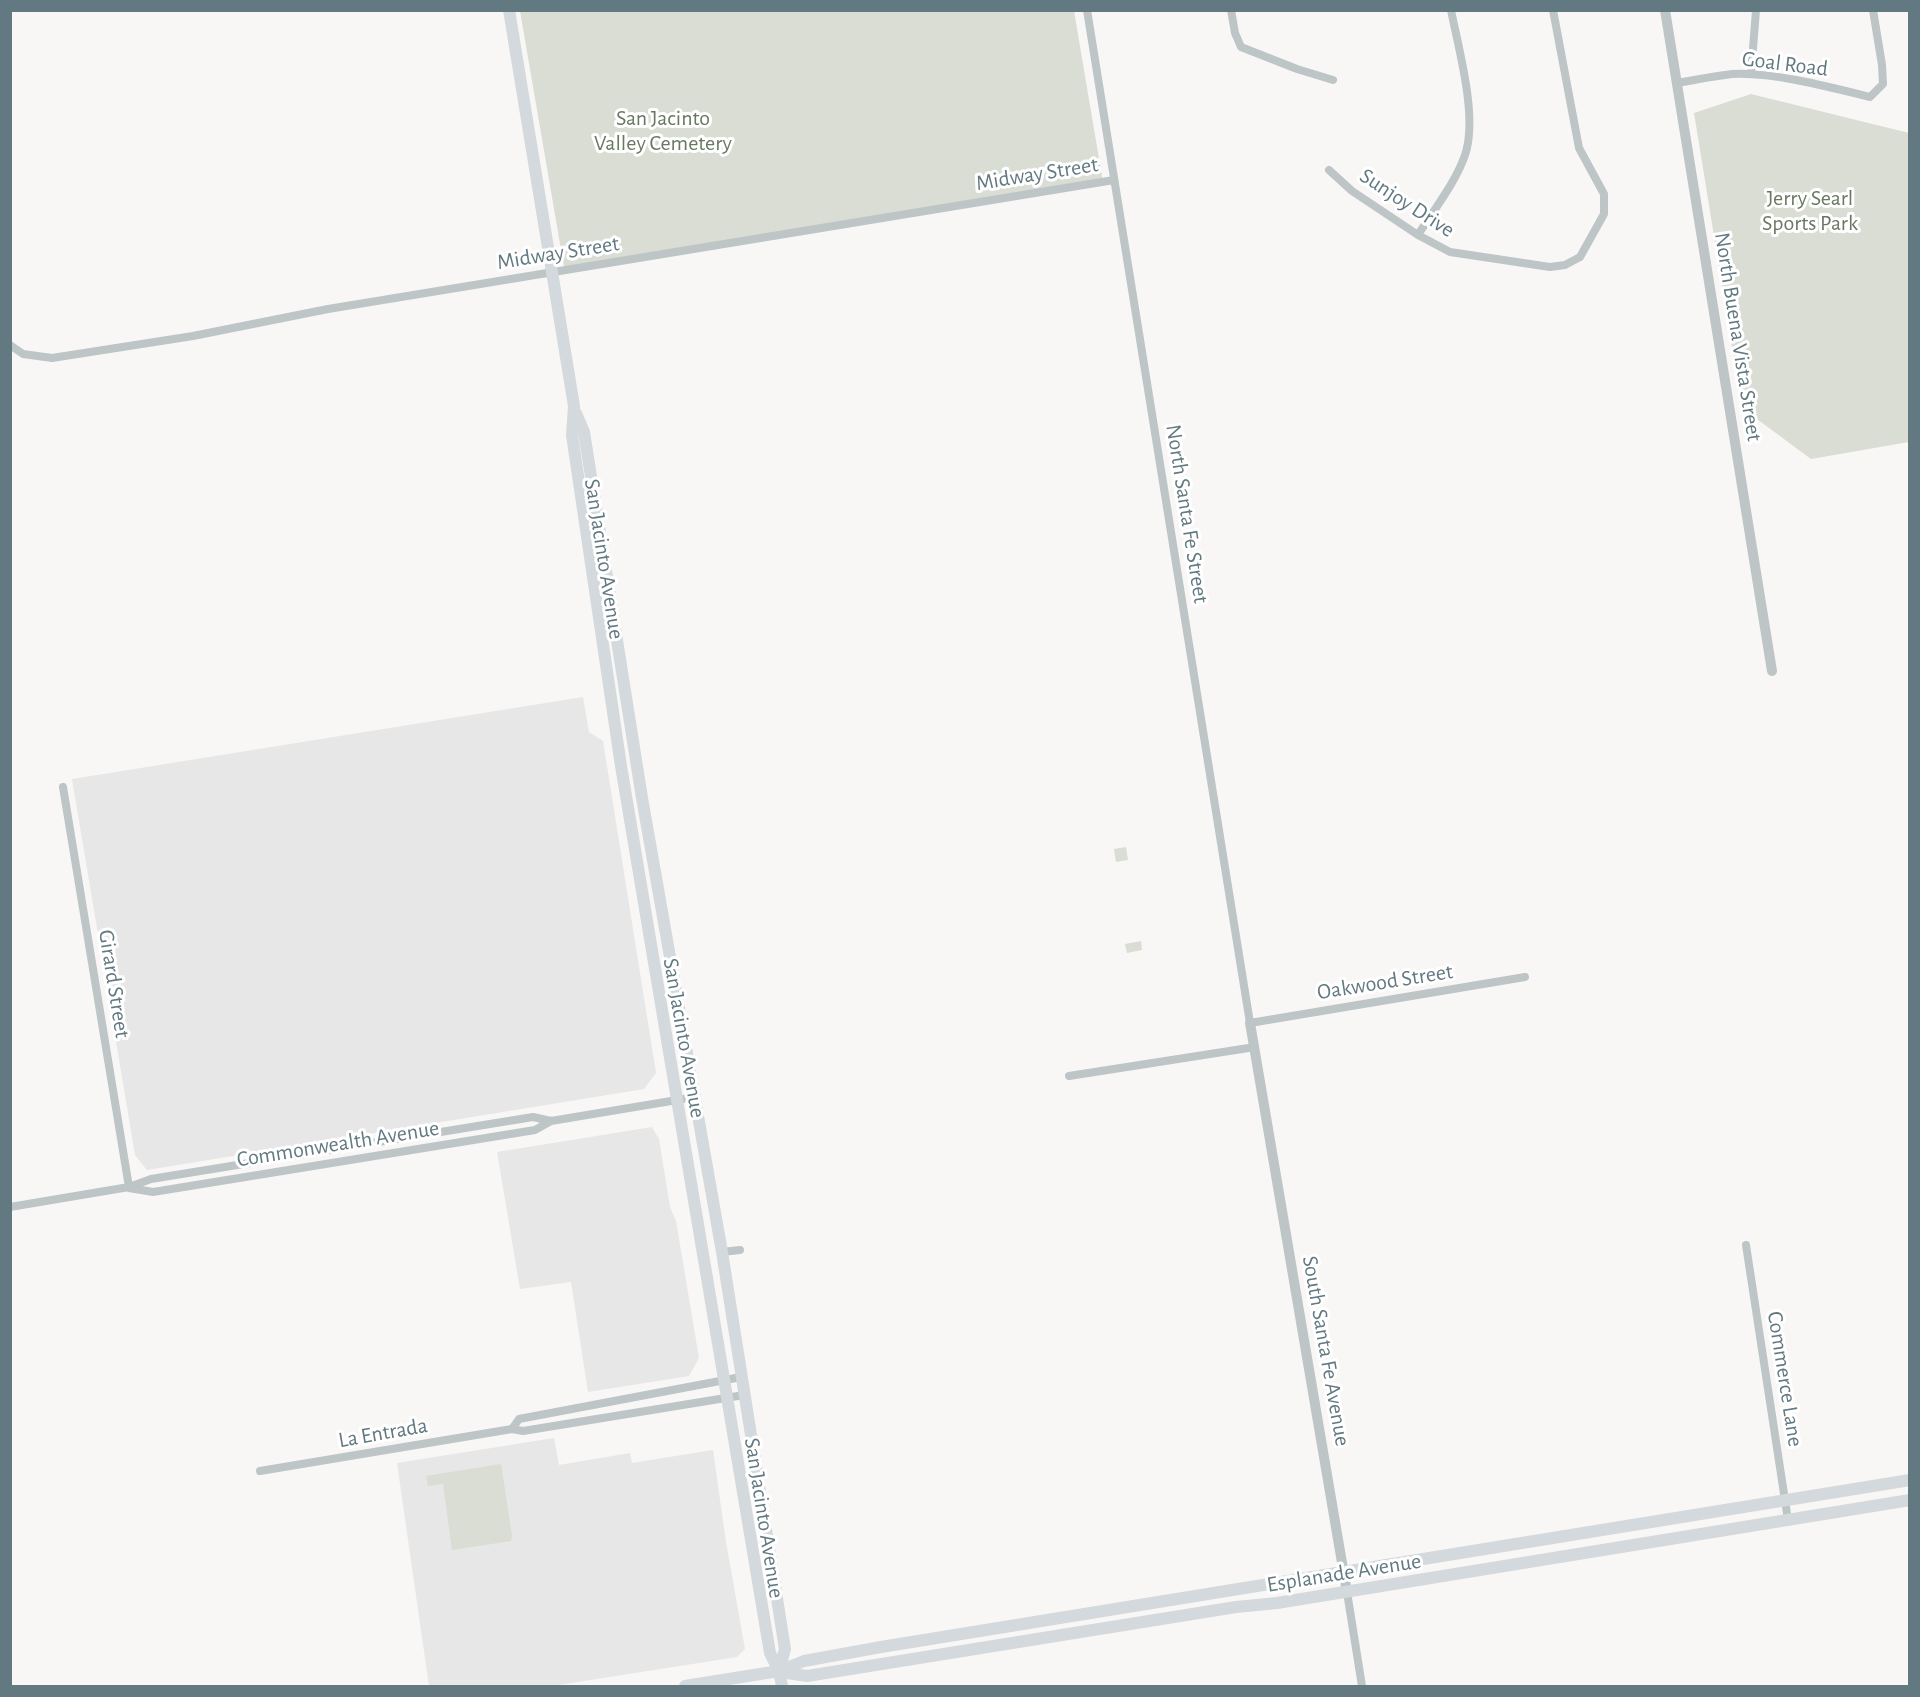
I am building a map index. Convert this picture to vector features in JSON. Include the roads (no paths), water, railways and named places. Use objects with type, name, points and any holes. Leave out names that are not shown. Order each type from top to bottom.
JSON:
[{"type":"main road","name":"San Jacinto Avenue","points":[[509,10],[574,406],[584,432],[642,798],[722,1252],[785,1649],[779,1671]]},
{"type":"main road","name":"San Jacinto Avenue","points":[[574,406],[572,435],[608,687],[770,1653],[779,1671],[782,1686]]},
{"type":"main road","points":[[640,880],[647,881],[651,886],[663,950],[671,963]]},
{"type":"main road","name":"Esplanade Avenue","points":[[685,1686],[779,1671],[804,1661],[1910,1480]]},
{"type":"main road","name":"Esplanade Avenue","points":[[779,1671],[807,1676],[1347,1592],[1910,1500]]},
{"type":"main road","points":[[1536,1542],[1538,1561]]},
{"type":"street","name":"North Santa Fe Street","points":[[1087,10],[1250,1023]]},
{"type":"street","points":[[1231,10],[1234,33],[1241,47],[1297,69],[1333,80]]},
{"type":"street","points":[[1418,235],[1464,157],[1470,134],[1468,102],[1451,10]]},
{"type":"street","name":"Sunjoy Drive","points":[[1329,170],[1352,191],[1418,235],[1449,252],[1550,267],[1565,265],[1580,257],[1604,214],[1604,194],[1579,148],[1553,10]]},
{"type":"street","name":"North Buena Vista Street","points":[[1665,10],[1772,670]]},
{"type":"street","points":[[1752,74],[1756,10]]},
{"type":"street","name":"Goal Road","points":[[1677,82],[1732,74],[1752,74],[1824,86],[1870,97],[1883,84],[1873,10]]},
{"type":"street","name":"Midway Street","points":[[10,345],[23,354],[52,358],[194,336],[328,309],[1114,180]]},
{"type":"street","name":"Girard Street","points":[[63,787],[129,1187]]},
{"type":"street","name":"Oakwood Street","points":[[1250,1023],[1525,976]]},
{"type":"street","name":"South Santa Fe Avenue","points":[[1250,1023],[1362,1686]]},
{"type":"street","points":[[1069,1076],[1255,1047]]},
{"type":"street","name":"Commonwealth Avenue","points":[[129,1187],[153,1192],[351,1161],[535,1130],[551,1121],[695,1097]]},
{"type":"street","name":"Commonwealth Avenue","points":[[10,1207],[129,1187],[151,1179],[533,1117],[551,1121]]},
{"type":"street","name":"Commerce Lane","points":[[1746,1245],[1788,1520]]},
{"type":"street","points":[[722,1252],[740,1250]]},
{"type":"street","name":"La Entrada","points":[[512,1429],[519,1419],[741,1377]]},
{"type":"street","name":"La Entrada","points":[[260,1472],[512,1429],[523,1431],[744,1395]]},
{"type":"street","points":[[1636,1525],[1640,1544]]},
{"type":"park label","name":"San Jacinto Valley Cemetery","points":[[663,130]]},
{"type":"park label","name":"Jerry Searl Sports Park","points":[[1810,210]]}]
